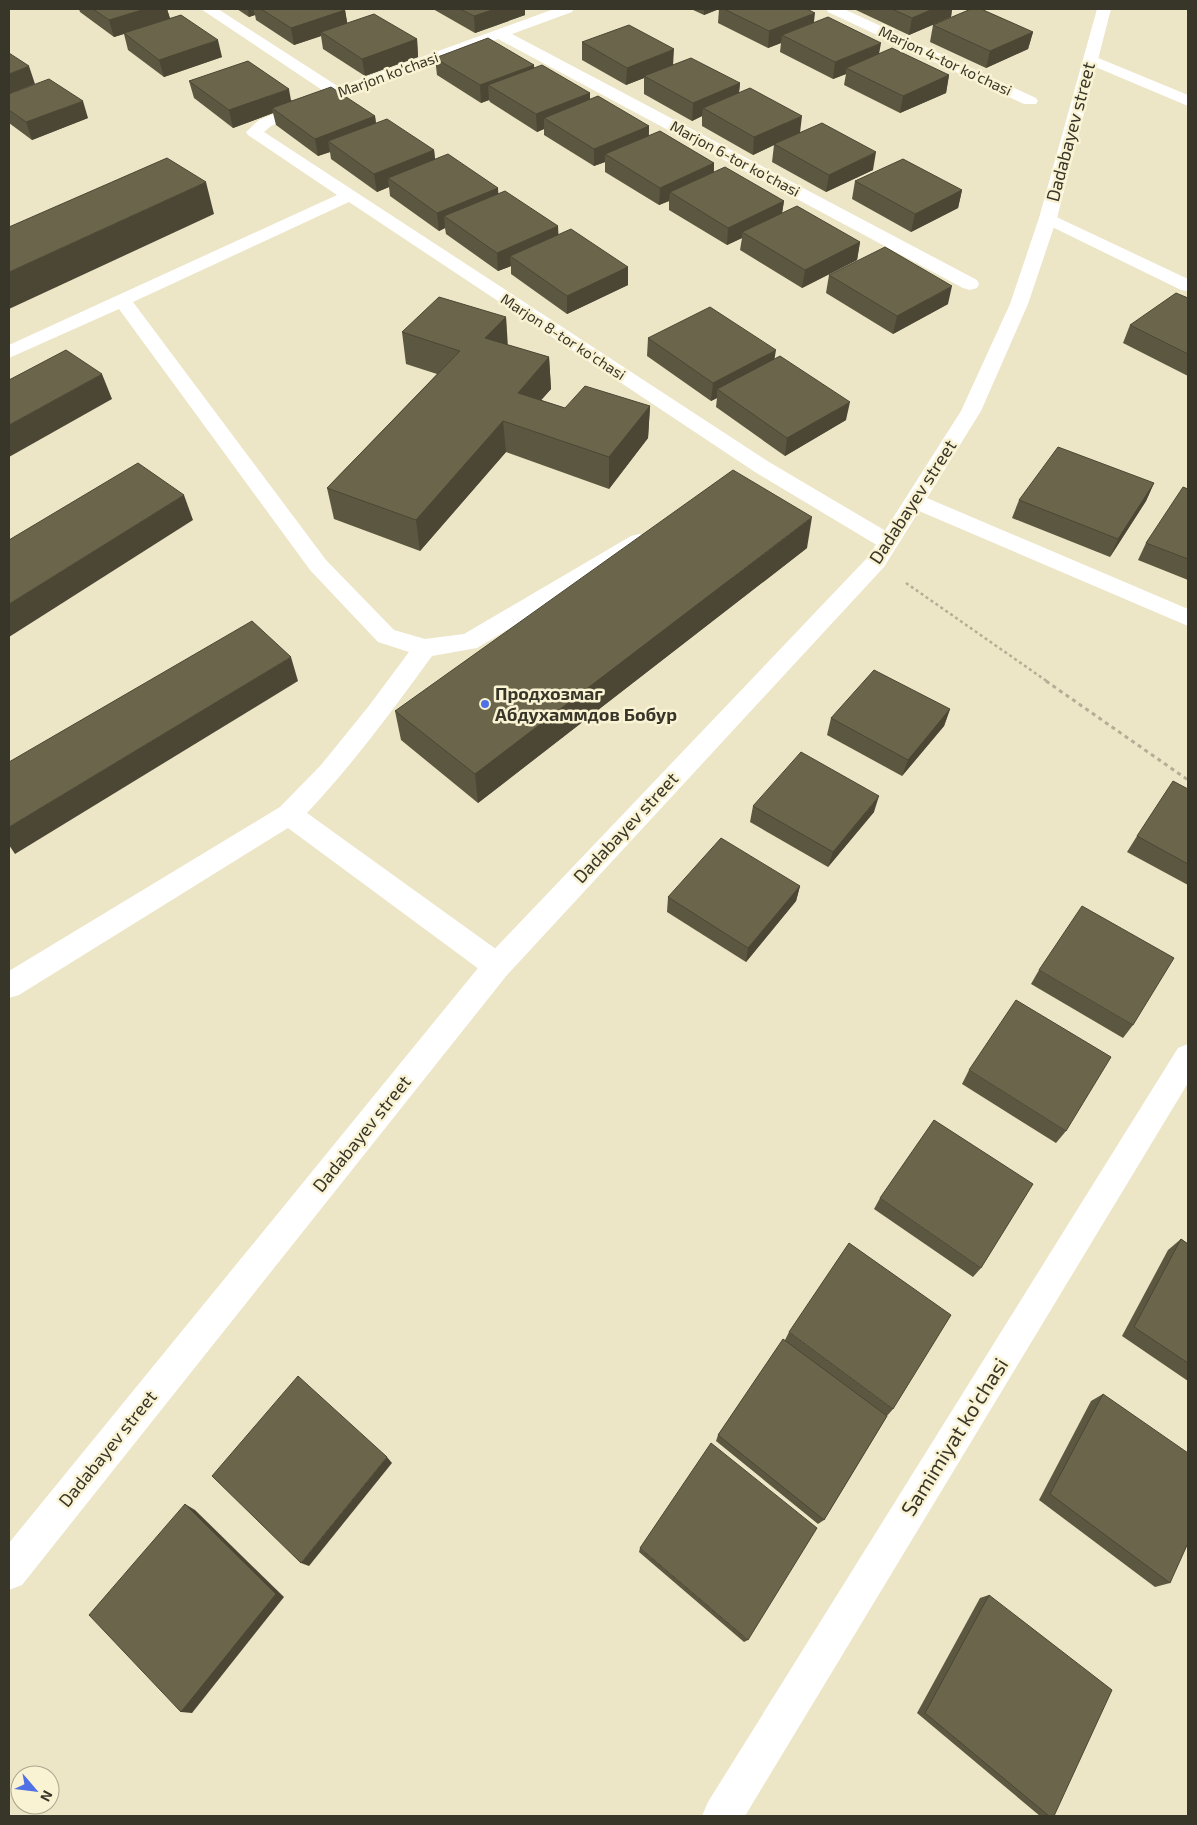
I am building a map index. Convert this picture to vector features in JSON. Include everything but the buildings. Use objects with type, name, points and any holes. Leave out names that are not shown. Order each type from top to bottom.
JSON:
[{"type":"street","points":[[208,9],[337,94]]},
{"type":"street","name":"Marjon ko'chasi","points":[[265,123],[337,94],[567,9]]},
{"type":"street","name":"Marjon 4-tor ko'chasi","points":[[833,9],[1030,100]]},
{"type":"street","name":"Dadabayev street","points":[[9,1572],[497,966],[882,552],[971,411],[1019,304],[1048,218],[1104,9]]},
{"type":"street","name":"Marjon 6-tor ko'chasi","points":[[500,34],[970,284]]},
{"type":"street","points":[[1091,60],[1188,101]]},
{"type":"street","name":"Marjon 8-tor ko'chasi","points":[[265,123],[254,132],[754,472],[882,552]]},
{"type":"street","points":[[9,352],[348,196]]},
{"type":"street","points":[[1048,218],[1188,286]]},
{"type":"street","points":[[122,300],[318,565],[386,636],[425,648],[469,642],[660,528]]},
{"type":"street","points":[[914,501],[1188,618]]},
{"type":"street","points":[[9,986],[289,814],[330,772],[377,714],[425,648]]},
{"type":"street","points":[[289,814],[497,966]]},
{"type":"street","name":"Samimiyat ko'chasi","points":[[722,1816],[1188,1057]]},
{"type":"path","points":[[882,552],[1188,780]]},
{"type":"place","name":"Продхозмаг Абдухаммдов Бобур","points":[[485,704]]}]
